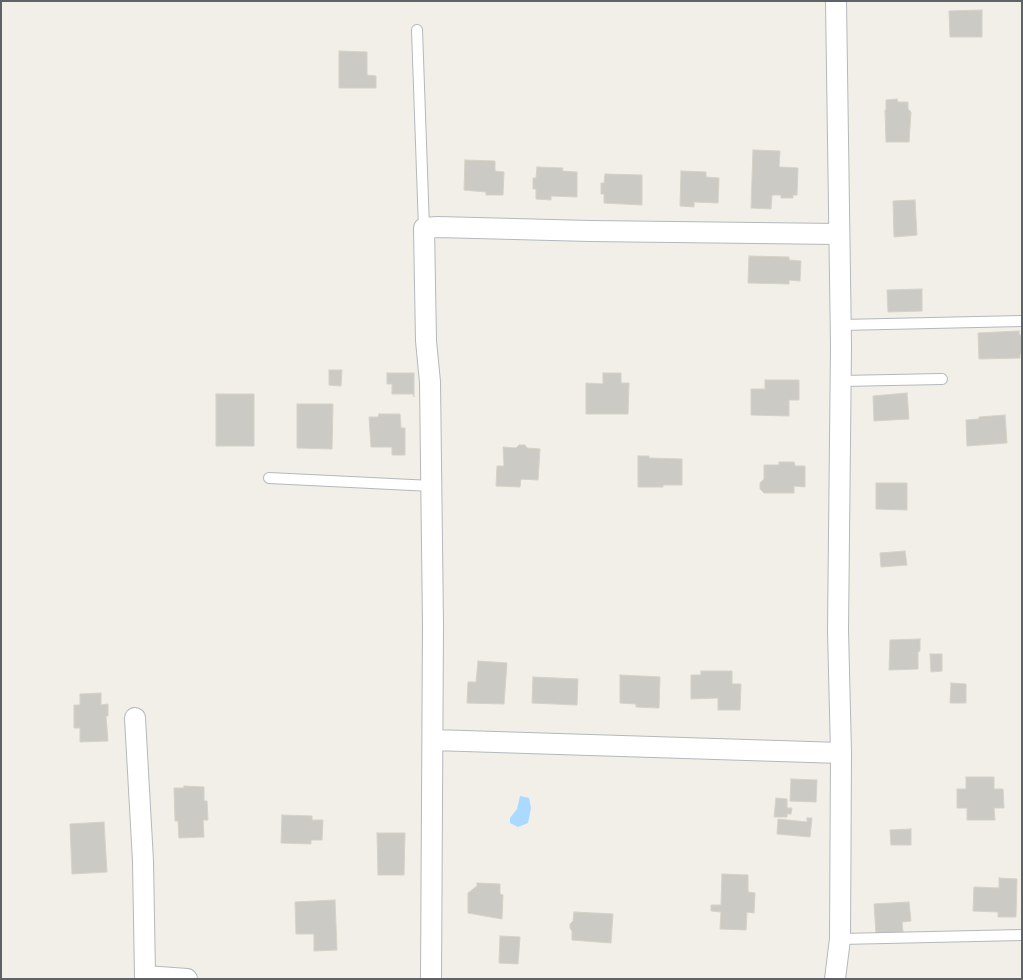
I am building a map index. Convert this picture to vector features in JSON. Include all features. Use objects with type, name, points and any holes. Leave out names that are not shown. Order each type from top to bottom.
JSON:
[{"type":"street","points":[[835,979],[840,939],[841,753],[838,622],[841,324],[838,234],[836,1]]},
{"type":"street","points":[[432,979],[432,486],[430,382],[426,341],[424,228],[438,227],[590,231],[838,234]]},
{"type":"street","points":[[135,718],[143,861],[145,976],[187,979]]},
{"type":"street","points":[[433,740],[841,753]]},
{"type":"lane","points":[[417,30],[424,228]]},
{"type":"lane","points":[[841,324],[1022,321]]},
{"type":"lane","points":[[841,381],[942,379]]},
{"type":"lane","points":[[269,478],[432,486]]},
{"type":"lane","points":[[840,939],[1022,934]]},
{"type":"water","points":[[520,796],[529,798],[531,808],[528,823],[518,827],[510,823],[510,818],[517,809]]},
{"type":"building","points":[[982,10],[982,37],[950,37],[949,11]]},
{"type":"building","points":[[339,51],[367,52],[367,75],[376,76],[376,88],[339,88]]},
{"type":"building","points":[[897,99],[898,102],[908,102],[908,109],[911,112],[909,142],[886,142],[886,100]]},
{"type":"building","points":[[753,150],[780,151],[779,167],[798,168],[797,195],[793,195],[793,198],[781,198],[781,195],[772,195],[771,209],[751,208]]},
{"type":"building","points":[[465,160],[495,161],[495,171],[504,172],[503,195],[486,195],[486,192],[464,190]]},
{"type":"building","points":[[537,167],[563,168],[562,171],[577,172],[577,197],[551,196],[551,200],[536,199],[536,189],[533,189],[533,178],[536,178]]},
{"type":"building","points":[[681,171],[706,172],[706,177],[719,178],[718,203],[694,202],[694,207],[680,206]]},
{"type":"building","points":[[605,174],[642,175],[642,205],[604,203],[604,194],[601,194],[601,183],[604,183]]},
{"type":"building","points":[[915,200],[917,235],[894,237],[893,201]]},
{"type":"building","points":[[749,256],[789,257],[789,260],[801,261],[800,281],[789,280],[789,284],[748,283]]},
{"type":"building","points":[[922,289],[922,311],[888,312],[887,290]]},
{"type":"building","points":[[1019,331],[1019,335],[1022,335],[1022,354],[1020,354],[1020,358],[979,359],[978,333]]},
{"type":"building","points":[[329,370],[342,370],[341,386],[329,385]]},
{"type":"building","points":[[387,373],[414,373],[414,397],[413,394],[392,394],[392,384],[387,384]]},
{"type":"building","points":[[603,373],[621,373],[621,383],[629,383],[628,414],[586,414],[586,383],[603,384]]},
{"type":"building","points":[[765,380],[799,380],[799,400],[789,400],[789,416],[751,415],[751,389],[765,389]]},
{"type":"building","points":[[907,393],[909,419],[874,421],[873,396]]},
{"type":"building","points":[[216,394],[254,394],[254,446],[216,446]]},
{"type":"building","points":[[297,404],[333,404],[332,449],[297,448]]},
{"type":"building","points":[[379,414],[400,414],[401,428],[405,428],[405,455],[392,455],[392,447],[371,447],[369,417],[378,417]]},
{"type":"building","points":[[1005,415],[1007,443],[967,446],[966,420],[979,419],[979,417]]},
{"type":"building","points":[[519,445],[525,445],[527,448],[540,449],[538,480],[521,479],[520,487],[496,486],[497,466],[504,466],[503,447],[516,448]]},
{"type":"building","points":[[638,456],[649,456],[649,458],[682,459],[682,485],[638,487]]},
{"type":"building","points":[[779,462],[794,462],[795,466],[805,466],[805,487],[794,486],[794,493],[764,493],[760,489],[760,483],[764,479],[764,465],[779,465]]},
{"type":"building","points":[[876,483],[907,483],[907,510],[876,509]]},
{"type":"building","points":[[905,551],[907,565],[881,567],[880,553]]},
{"type":"building","points":[[920,639],[918,669],[889,670],[890,640]]},
{"type":"building","points":[[930,654],[942,654],[942,671],[931,672]]},
{"type":"building","points":[[478,661],[507,663],[504,704],[467,703],[468,682],[476,682]]},
{"type":"building","points":[[701,671],[732,671],[732,684],[741,684],[740,710],[718,710],[718,698],[691,699],[691,675],[701,675]]},
{"type":"building","points":[[620,675],[660,677],[659,708],[636,707],[636,704],[620,703]]},
{"type":"building","points":[[533,677],[578,679],[577,705],[532,703]]},
{"type":"building","points":[[951,683],[966,684],[966,703],[950,703]]},
{"type":"building","points":[[101,693],[101,705],[108,704],[108,716],[106,716],[108,741],[80,742],[80,728],[74,728],[74,705],[80,705],[80,694]]},
{"type":"building","points":[[966,777],[994,777],[994,789],[1003,789],[1004,808],[994,808],[995,820],[967,820],[967,808],[957,808],[957,789],[966,789]]},
{"type":"building","points":[[791,779],[817,780],[816,802],[790,801]]},
{"type":"building","points":[[184,786],[204,787],[204,801],[207,801],[208,820],[203,820],[204,837],[179,838],[178,821],[175,821],[174,788],[184,788]]},
{"type":"building","points":[[776,798],[787,799],[787,808],[792,808],[791,814],[787,814],[787,817],[774,817]]},
{"type":"building","points":[[282,815],[312,816],[312,820],[323,820],[322,840],[311,840],[311,844],[281,843]]},
{"type":"building","points":[[807,818],[812,818],[810,837],[777,834],[778,819],[807,822]]},
{"type":"building","points":[[104,822],[107,872],[72,874],[70,824]]},
{"type":"building","points":[[911,829],[911,845],[891,845],[890,830]]},
{"type":"building","points":[[377,833],[405,833],[404,875],[378,875]]},
{"type":"building","points":[[722,874],[748,875],[748,892],[755,893],[754,913],[747,912],[746,930],[720,929],[721,912],[711,911],[711,905],[721,905]]},
{"type":"building","points":[[999,878],[1017,879],[1016,917],[998,917],[998,912],[973,911],[974,887],[999,888]]},
{"type":"building","points":[[477,883],[500,884],[500,894],[503,895],[502,919],[468,913],[468,893],[477,886]]},
{"type":"building","points":[[335,900],[337,950],[314,951],[314,934],[296,934],[295,902]]},
{"type":"building","points":[[909,902],[911,921],[902,922],[903,932],[876,934],[874,904]]},
{"type":"building","points":[[574,912],[613,914],[611,943],[572,940],[570,924],[573,921]]},
{"type":"building","points":[[500,936],[520,937],[518,964],[499,963]]}]
